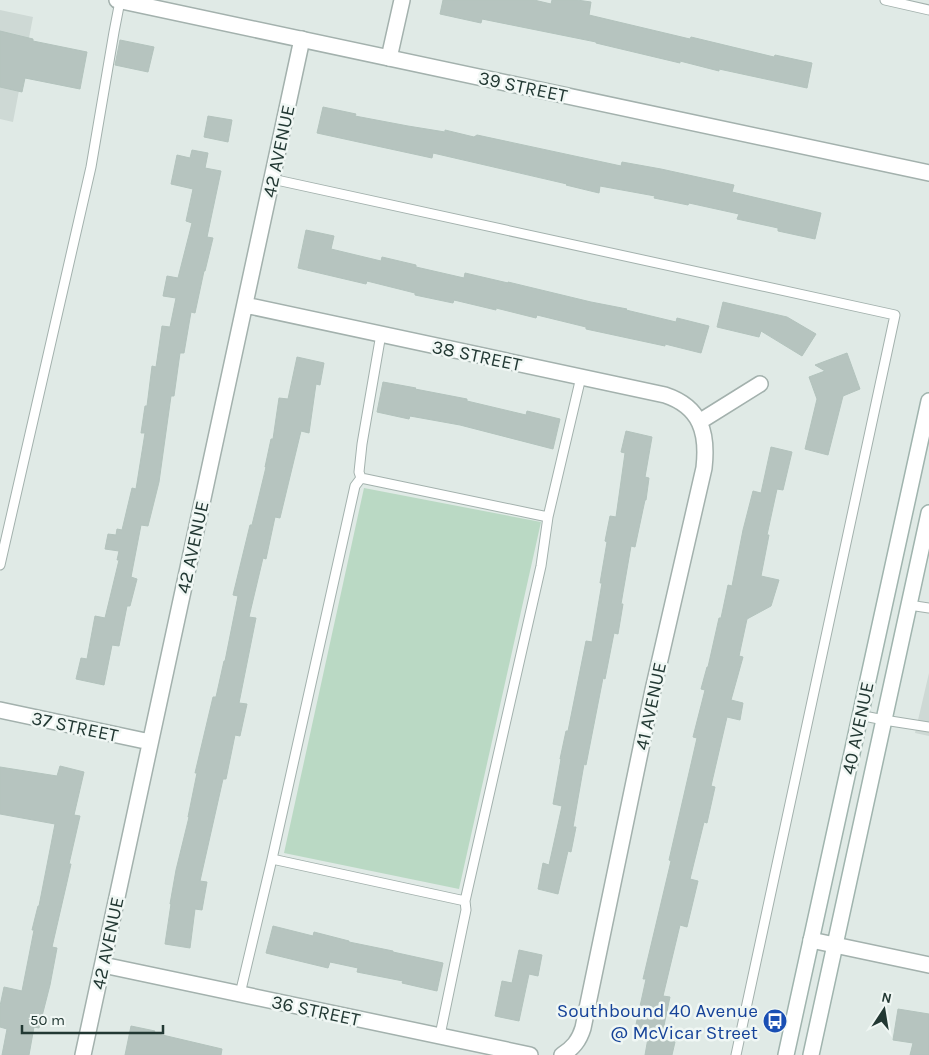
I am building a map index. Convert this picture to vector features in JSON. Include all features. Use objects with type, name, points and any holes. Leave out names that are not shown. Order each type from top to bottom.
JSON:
[{"type":"street","name":"39 STREET","points":[[118,0],[929,173]]},
{"type":"street","points":[[389,58],[402,0]]},
{"type":"street","name":"42 AVENUE","points":[[83,1055],[302,39]]},
{"type":"street","name":"38 STREET","points":[[245,305],[665,395],[677,399],[688,407],[695,414],[699,422]]},
{"type":"street","points":[[699,422],[760,384]]},
{"type":"street","name":"40 AVENUE","points":[[786,1055],[929,401]]},
{"type":"street","name":"41 AVENUE","points":[[567,1054],[581,1037],[653,690],[704,468],[705,446],[699,422]]},
{"type":"street","name":"40 AVENUE","points":[[811,1055],[929,513]]},
{"type":"street","name":"37 STREET","points":[[0,710],[150,742]]},
{"type":"street","points":[[811,940],[929,965]]},
{"type":"street","name":"36 STREET","points":[[103,964],[530,1055]]},
{"type":"lane","points":[[0,565],[91,167],[118,0]]},
{"type":"lane","points":[[885,0],[929,10]]},
{"type":"lane","points":[[272,180],[895,315],[736,1055]]},
{"type":"lane","points":[[361,478],[359,472],[362,444],[381,334]]},
{"type":"lane","points":[[440,1036],[466,910],[465,901],[540,566],[548,517],[581,376]]},
{"type":"lane","points":[[361,478],[548,517]]},
{"type":"lane","points":[[240,994],[355,486],[361,478]]},
{"type":"lane","points":[[909,604],[929,608]]},
{"type":"lane","points":[[859,715],[929,727]]},
{"type":"lane","points":[[272,859],[465,901]]},
{"type":"shaded area","points":[[0,10],[33,17],[13,122],[0,119]]},
{"type":"shaded area","points":[[929,673],[929,736],[915,733]]},
{"type":"green space","points":[[364,488],[541,522],[459,889],[284,853]]},
{"type":"building","points":[[443,0],[534,0],[551,4],[552,0],[591,2],[589,15],[690,39],[691,37],[774,57],[775,55],[812,63],[807,88],[719,69],[719,71],[680,61],[680,63],[596,42],[482,19],[481,23],[440,14]]},
{"type":"building","points":[[0,31],[33,39],[33,41],[87,52],[80,89],[25,78],[22,92],[0,87]]},
{"type":"building","points":[[120,40],[154,47],[148,72],[115,65]]},
{"type":"building","points":[[323,107],[356,114],[355,116],[445,132],[445,130],[474,137],[477,135],[621,166],[622,162],[734,185],[732,192],[821,213],[815,239],[737,219],[739,214],[689,203],[688,205],[654,198],[655,196],[600,186],[599,193],[433,153],[432,158],[317,133]]},
{"type":"building","points":[[208,116],[232,120],[228,142],[204,137]]},
{"type":"building","points":[[192,150],[208,153],[205,168],[221,171],[207,237],[213,238],[195,313],[191,312],[184,353],[180,353],[174,396],[171,396],[159,482],[148,526],[141,525],[131,577],[137,579],[130,606],[127,606],[119,646],[112,645],[104,685],[76,679],[81,658],[87,659],[95,616],[105,618],[119,560],[117,560],[119,551],[105,549],[108,534],[116,535],[117,529],[122,530],[132,488],[136,489],[145,433],[141,433],[145,406],[147,406],[152,366],[156,367],[162,326],[170,327],[176,298],[163,296],[167,276],[178,278],[192,223],[186,221],[193,189],[171,184],[177,155],[190,158]]},
{"type":"building","points":[[306,230],[334,236],[331,249],[381,261],[382,257],[464,278],[465,273],[627,309],[676,322],[677,318],[709,326],[701,353],[586,329],[586,327],[537,315],[536,318],[454,300],[453,303],[415,295],[415,293],[367,281],[366,284],[298,268]]},
{"type":"building","points":[[723,302],[787,317],[816,334],[802,356],[761,331],[759,337],[717,327]]},
{"type":"building","points":[[847,353],[860,389],[843,396],[828,455],[805,449],[817,399],[809,377],[825,371],[815,365]]},
{"type":"building","points":[[297,357],[324,363],[320,385],[316,384],[309,433],[301,431],[280,518],[275,517],[266,559],[263,558],[249,617],[256,618],[239,703],[247,704],[240,736],[235,735],[226,779],[223,779],[200,881],[207,882],[202,910],[195,909],[190,948],[165,944],[176,870],[197,773],[195,773],[213,697],[216,697],[225,661],[238,596],[233,595],[250,525],[252,525],[271,439],[273,439],[279,398],[288,399]]},
{"type":"building","points":[[383,382],[467,399],[467,401],[526,415],[527,411],[560,419],[553,449],[460,425],[410,416],[409,419],[377,412]]},
{"type":"building","points":[[626,431],[652,437],[645,477],[649,478],[646,500],[635,547],[631,546],[618,634],[614,633],[605,679],[603,678],[586,765],[584,764],[573,827],[576,827],[571,852],[568,851],[558,894],[538,889],[543,863],[549,865],[562,806],[553,804],[560,759],[566,731],[568,731],[586,641],[592,642],[602,583],[600,583],[607,542],[605,541],[610,516],[616,517],[625,453],[621,452]]},
{"type":"building","points":[[771,447],[792,452],[783,490],[777,489],[767,535],[769,535],[761,576],[779,580],[771,606],[747,619],[739,656],[743,657],[731,700],[743,703],[740,720],[727,717],[711,786],[715,787],[707,823],[704,822],[690,879],[698,881],[687,927],[680,925],[663,996],[670,997],[662,1035],[635,1029],[646,979],[643,979],[671,861],[669,860],[697,738],[693,737],[705,690],[701,689],[719,618],[721,618],[728,585],[732,586],[753,491],[761,493]]},
{"type":"building","points":[[60,766],[84,772],[74,815],[80,816],[52,947],[57,948],[50,985],[39,1028],[34,1027],[29,1055],[2,1055],[7,1029],[0,1027],[0,1006],[4,987],[22,991],[34,930],[32,930],[39,906],[55,824],[0,814],[0,767],[57,776]]},
{"type":"building","points":[[273,926],[313,936],[314,932],[349,942],[443,963],[437,991],[402,983],[403,981],[357,972],[358,968],[330,962],[328,968],[266,953]]},
{"type":"building","points":[[519,950],[542,955],[538,976],[529,974],[519,1021],[495,1016],[502,981],[512,983]]},
{"type":"building","points":[[898,1009],[929,1014],[929,1055],[910,1055],[913,1043],[893,1040]]},
{"type":"building","points":[[131,1026],[222,1049],[221,1055],[125,1055]]},
{"type":"building","points":[[648,1038],[675,1042],[672,1055],[645,1055]]},
{"type":"place","name":"Southbound 40 Avenue @ McVicar Street","points":[[775,1021]]}]
